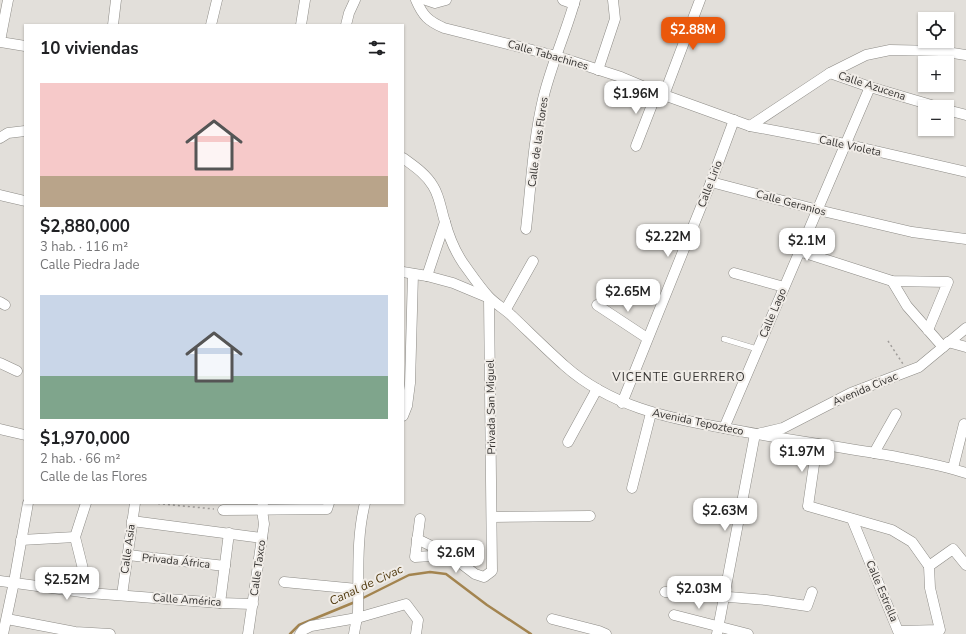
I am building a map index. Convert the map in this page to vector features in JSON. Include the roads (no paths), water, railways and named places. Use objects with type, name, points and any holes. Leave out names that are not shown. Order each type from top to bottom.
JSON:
[{"type":"street","points":[[8,0],[0,41],[24,46]]},
{"type":"street","points":[[113,24],[116,0]]},
{"type":"street","points":[[211,24],[217,0]]},
{"type":"street","points":[[301,24],[306,0]]},
{"type":"street","points":[[346,24],[355,0]]},
{"type":"street","name":"Calle Tabachines","points":[[416,0],[422,13],[430,22],[444,28],[556,56],[621,77],[734,120]]},
{"type":"street","points":[[426,0],[435,3],[446,0]]},
{"type":"street","points":[[563,0],[575,2]]},
{"type":"street","points":[[598,70],[615,19],[614,0]]},
{"type":"street","points":[[636,146],[661,93],[700,0]]},
{"type":"street","name":"Calle de las Flores","points":[[526,229],[543,99],[575,2]]},
{"type":"street","points":[[750,126],[830,72],[866,55],[890,50],[940,51],[966,55]]},
{"type":"street","name":"Calle Azucena","points":[[830,72],[870,87],[918,101]]},
{"type":"street","name":"Calle Lago","points":[[724,428],[870,87]]},
{"type":"street","points":[[954,112],[966,116]]},
{"type":"street","name":"Calle Violeta","points":[[734,120],[750,126],[845,144],[966,172]]},
{"type":"street","name":"Calle Lirio","points":[[622,403],[711,182],[734,120]]},
{"type":"street","points":[[0,138],[8,133],[24,131]]},
{"type":"street","name":"Avenida Tepozteco","points":[[404,159],[426,176],[434,187],[440,201],[452,244],[462,262],[489,298],[506,309],[564,366],[579,378],[622,403],[651,413],[682,421],[874,453],[953,468],[966,472]]},
{"type":"street","name":"Calle Geranios","points":[[711,182],[818,210],[912,232],[966,239]]},
{"type":"street","points":[[1,197],[24,202]]},
{"type":"street","points":[[427,276],[445,222]]},
{"type":"street","points":[[799,251],[892,281],[948,282],[928,330]]},
{"type":"street","points":[[506,309],[533,261]]},
{"type":"street","points":[[404,414],[407,406],[410,383],[408,273],[453,283],[489,298]]},
{"type":"street","points":[[734,273],[784,287]]},
{"type":"street","points":[[892,281],[908,306],[928,330],[946,345],[966,348]]},
{"type":"street","name":"Privada San Miguel","points":[[450,555],[475,574],[484,577],[492,571],[489,298]]},
{"type":"street","points":[[597,305],[647,338]]},
{"type":"street","name":"Avenida Civac","points":[[755,434],[783,428],[851,393],[919,367],[966,328]]},
{"type":"street","points":[[0,364],[17,371]]},
{"type":"street","points":[[568,442],[597,389]]},
{"type":"street","points":[[632,488],[651,413]]},
{"type":"street","points":[[874,453],[896,414]]},
{"type":"street","points":[[953,468],[964,424]]},
{"type":"street","points":[[0,429],[24,435]]},
{"type":"street","points":[[718,630],[755,434]]},
{"type":"street","points":[[817,444],[808,506],[892,530],[912,542],[929,566],[953,549],[966,565]]},
{"type":"street","points":[[3,634],[28,504]]},
{"type":"street","points":[[86,504],[75,537],[89,592]]},
{"type":"street","name":"Calle Asia","points":[[122,595],[135,504]]},
{"type":"street","points":[[222,510],[262,506],[327,509],[329,504]]},
{"type":"street","points":[[354,634],[357,616],[362,517],[365,504]]},
{"type":"street","name":"Calle Taxco","points":[[248,634],[264,524],[262,506]]},
{"type":"street","points":[[492,517],[590,516]]},
{"type":"street","points":[[420,519],[415,557],[450,555]]},
{"type":"street","name":"Calle Estrella","points":[[852,519],[898,631],[940,630],[930,588],[929,566]]},
{"type":"street","points":[[132,521],[262,538]]},
{"type":"street","points":[[220,603],[225,566],[224,532]]},
{"type":"street","points":[[21,540],[75,537]]},
{"type":"street","points":[[417,540],[450,555]]},
{"type":"street","name":"Privada África","points":[[128,555],[225,566]]},
{"type":"street","name":"Calle América","points":[[0,581],[122,595],[220,603],[253,604]]},
{"type":"street","points":[[284,582],[357,593]]},
{"type":"street","points":[[665,592],[766,600],[806,606],[812,592]]},
{"type":"street","points":[[300,634],[303,630],[311,626],[406,604],[418,620],[416,634]]},
{"type":"street","points":[[674,615],[718,630],[748,634]]},
{"type":"street","points":[[7,619],[75,633],[110,634]]},
{"type":"street","points":[[552,619],[602,632]]},
{"type":"lane","points":[[724,339],[757,349]]},
{"type":"waterway","name":"Canal de Civac","points":[[361,599],[409,575],[430,572],[446,574],[487,605],[531,634]]},
{"type":"waterway","name":"Canal de Civac","points":[[290,634],[299,625],[355,602]]},
{"type":"district","name":"VICENTE GUERRERO","points":[[679,377]]}]
